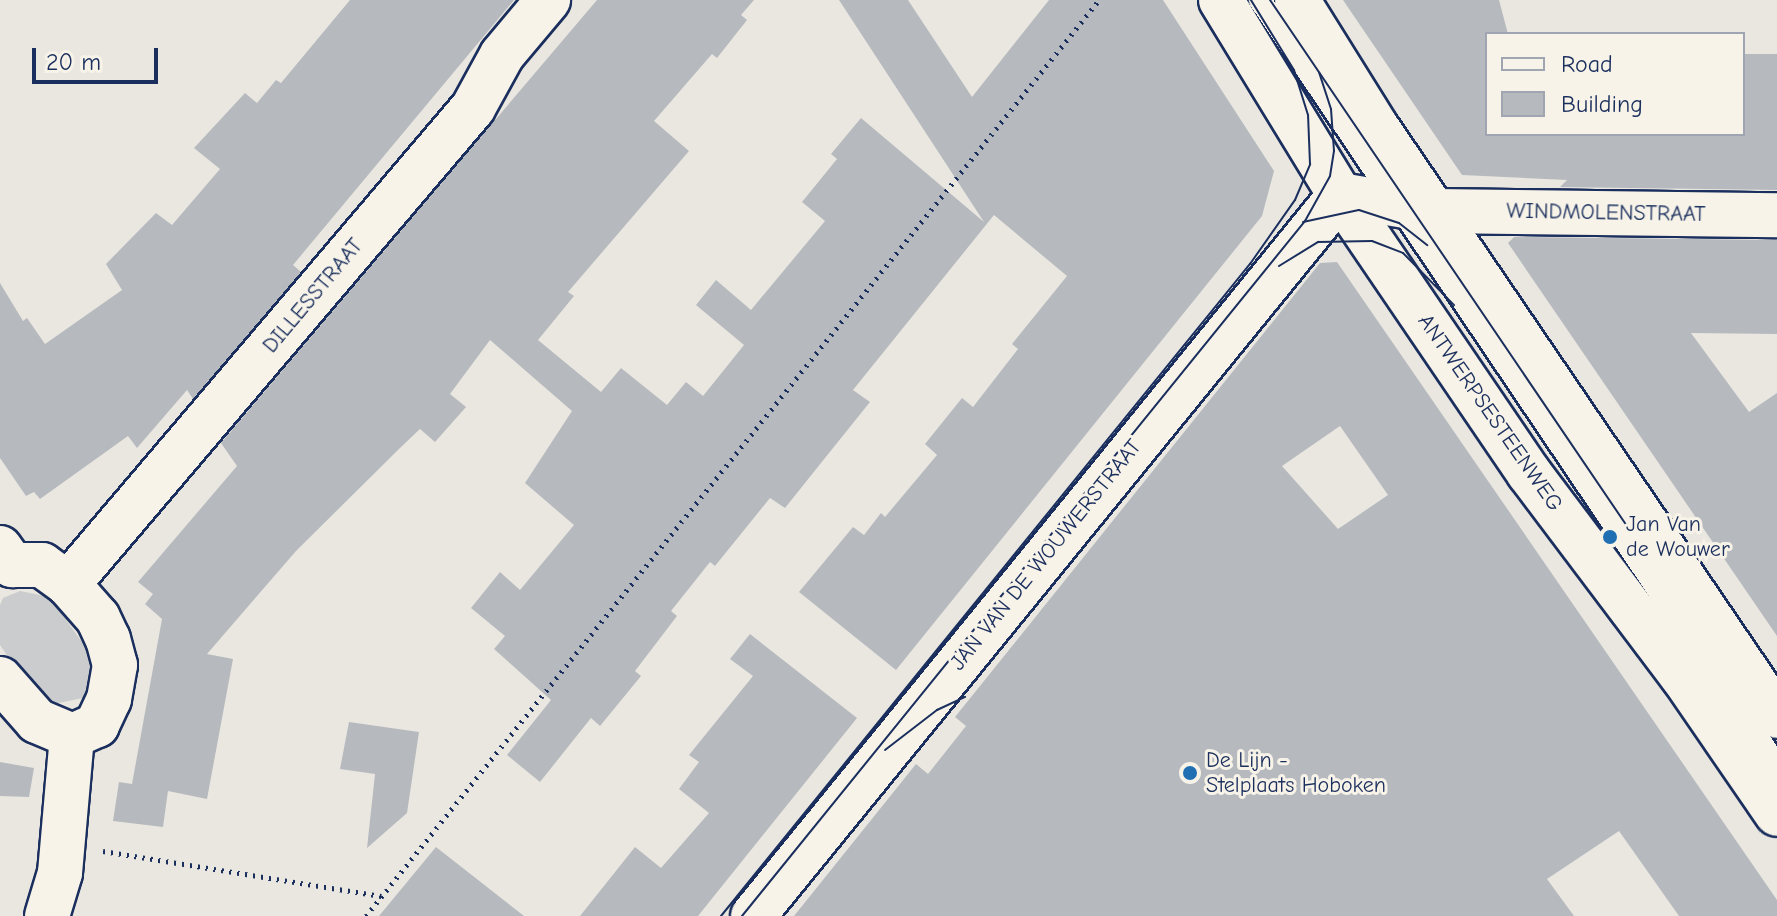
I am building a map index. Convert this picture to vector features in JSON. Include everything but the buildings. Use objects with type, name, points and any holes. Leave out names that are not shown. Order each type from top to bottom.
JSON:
[{"type":"street","name":"DILLESSTRAAT","points":[[68,584],[473,108],[502,55],[548,0]]},
{"type":"street","name":"ANTWERPSESTEENWEG","points":[[1221,0],[1340,195],[1529,473],[1683,677],[1777,814]]},
{"type":"street","points":[[1297,0],[1416,208],[1777,716]]},
{"type":"street","name":"WINDMOLENSTRAAT","points":[[1340,195],[1416,208],[1777,215]]},
{"type":"street","name":"JAN VAN DE WOUWERSTRAAT","points":[[753,916],[1340,195]]},
{"type":"street","points":[[0,679],[37,721],[72,736],[97,725],[115,665],[98,618],[68,584],[42,565],[4,563]]},
{"type":"street","points":[[47,916],[63,844],[72,736]]},
{"type":"lane","points":[[1260,0],[1416,208],[1777,766]]},
{"type":"path","points":[[366,916],[1099,0]]},
{"type":"path","points":[[63,844],[381,896]]},
{"type":"shaded area","points":[[20,591],[50,597],[91,655],[93,686],[83,698],[49,705],[35,696],[0,645],[0,605],[3,598]]},
{"type":"tram line","points":[[721,916],[1250,264],[1295,200],[1310,164],[1308,115],[1294,70],[1251,0]]},
{"type":"tram line","points":[[1270,0],[1629,529]]},
{"type":"tram line","points":[[742,916],[1305,221],[1330,176],[1334,151],[1331,109],[1319,73]]},
{"type":"tram line","points":[[1303,222],[1359,210],[1399,223],[1427,245]]},
{"type":"tram line","points":[[1279,266],[1318,242],[1372,241],[1403,253],[1454,305]]},
{"type":"tram line","points":[[885,750],[937,710],[965,697]]},
{"type":"place","name":"Jan Van de Wouwer","points":[[1610,537]]},
{"type":"place","name":"De Lijn - Stelplaats Hoboken","points":[[1190,773]]}]
